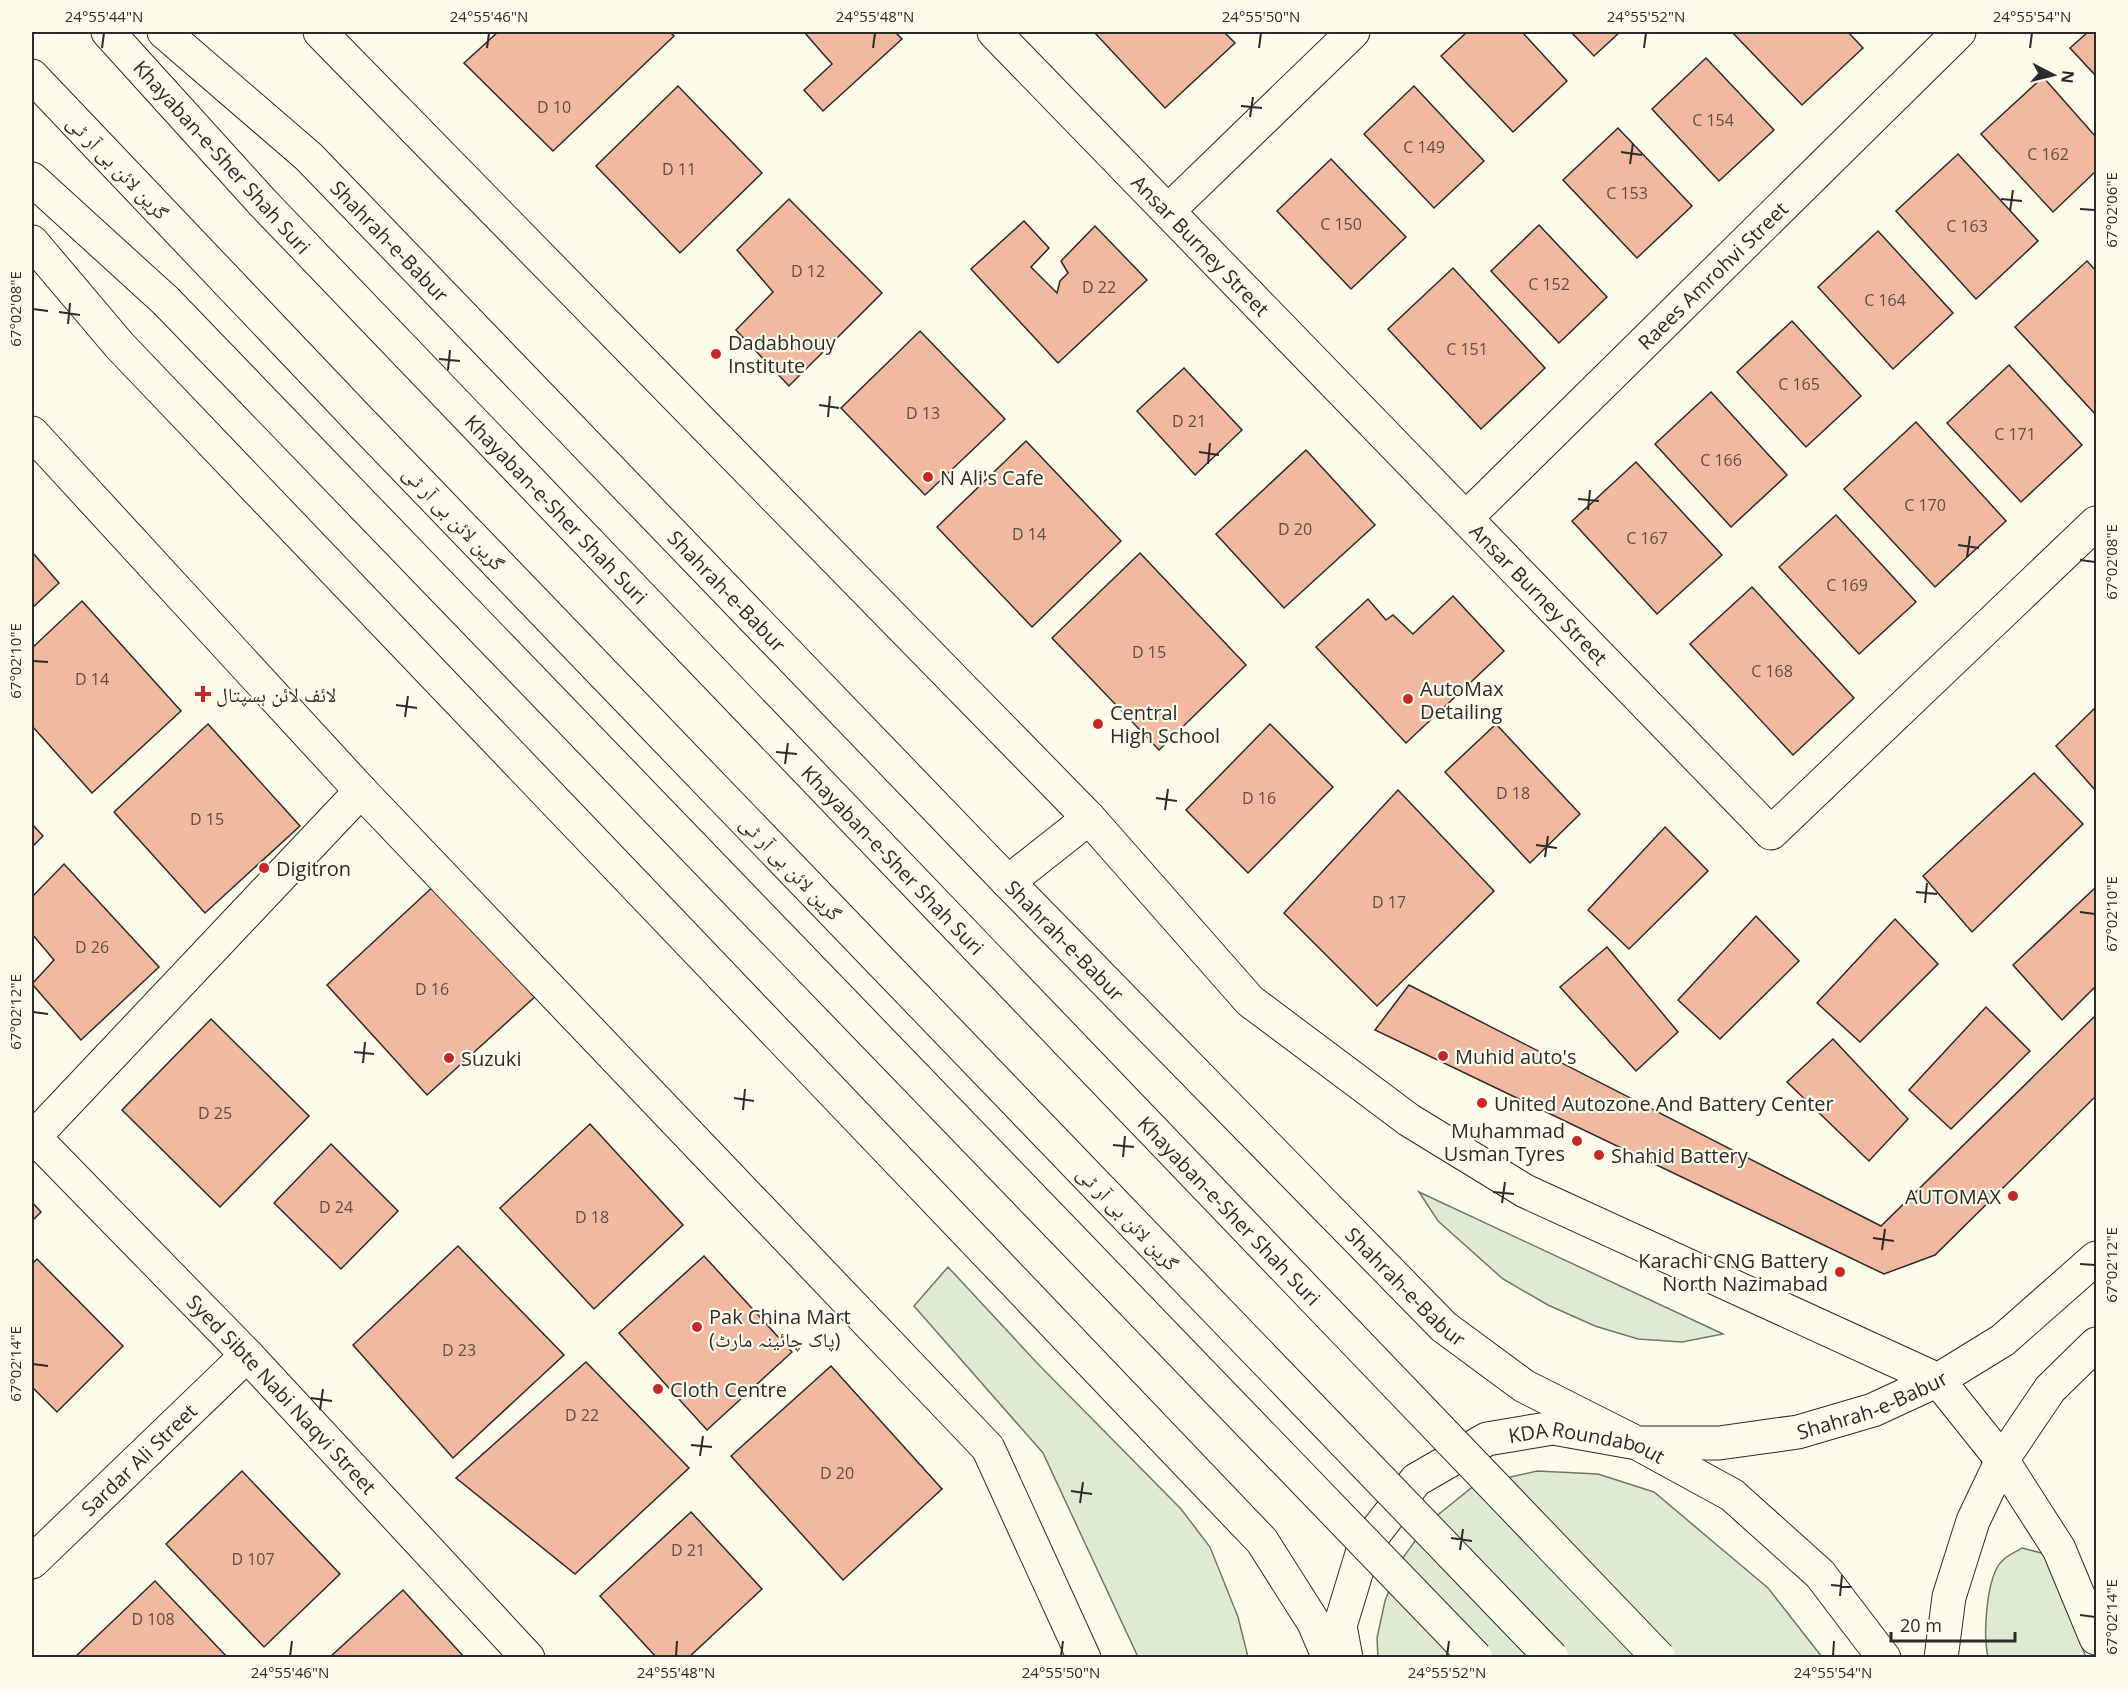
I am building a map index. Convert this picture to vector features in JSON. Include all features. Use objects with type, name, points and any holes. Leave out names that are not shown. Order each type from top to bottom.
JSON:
[{"type":"main road","name":"Khayaban-e-Sher Shah Suri","points":[[108,32],[263,203],[1659,1658]]},
{"type":"main road","name":"Shahrah-e-Babur","points":[[164,32],[309,157],[1008,882],[1443,1327],[1524,1386],[1638,1443],[1719,1443],[1798,1432],[1873,1410],[1938,1380],[2003,1340],[2097,1258]]},
{"type":"main road","name":"Ansar Burney Street","points":[[994,32],[1771,833],[2097,523]]},
{"type":"main road","points":[[1168,211],[1353,32]]},
{"type":"main road","name":"Raees Amrohvi Street","points":[[1466,518],[1959,32]]},
{"type":"main road","points":[[331,35],[1089,818],[1250,1000],[1409,1120],[1526,1191],[1938,1380],[2002,1460],[2059,1549],[2097,1638]]},
{"type":"main road","name":"گرین لائن بی آر ٹی","points":[[32,76],[364,425],[1552,1658]]},
{"type":"main road","points":[[32,179],[166,301],[1476,1658]]},
{"type":"main road","points":[[32,242],[120,346],[1262,1540],[1314,1623],[1329,1658]]},
{"type":"main road","points":[[32,433],[361,791],[988,1448],[1084,1658]]},
{"type":"main road","points":[[33,1136],[361,791]]},
{"type":"main road","points":[[1008,882],[1089,818]]},
{"type":"main road","name":"Syed Sibte Nabi Naqvi Street","points":[[33,1136],[248,1355],[528,1658]]},
{"type":"main road","points":[[1941,1658],[1949,1597],[1973,1521],[2002,1460],[2050,1389],[2097,1344]]},
{"type":"main road","name":"Sardar Ali Street","points":[[32,1562],[248,1355]]},
{"type":"main road","name":"KDA Roundabout","points":[[1346,1658],[1340,1626],[1364,1547],[1416,1480],[1487,1439],[1553,1428],[1638,1443],[1732,1495],[1820,1574],[1884,1658]]},
{"type":"green space","points":[[1419,1192],[1723,1334],[1682,1342],[1638,1339],[1595,1326],[1548,1305],[1503,1279],[1438,1221]]},
{"type":"green space","points":[[948,1267],[1038,1364],[1181,1509],[1210,1547],[1238,1617],[1248,1657],[1138,1657],[1043,1453],[914,1306]]},
{"type":"green space","points":[[1537,1471],[1598,1474],[1654,1492],[1768,1588],[1822,1657],[1378,1658],[1377,1638],[1385,1601],[1399,1563],[1429,1522],[1475,1485]]},
{"type":"green space","points":[[2022,1548],[2045,1554],[2086,1657],[1988,1657],[1986,1621],[1992,1580],[2002,1561]]},
{"type":"building","points":[[498,32],[670,32],[674,36],[553,151],[464,63]]},
{"type":"building","points":[[804,32],[895,32],[902,39],[823,111],[804,90],[832,64]]},
{"type":"building","points":[[1094,32],[1224,32],[1235,43],[1165,108]]},
{"type":"building","points":[[1467,32],[1522,32],[1567,81],[1513,132],[1441,56]]},
{"type":"building","points":[[1571,32],[1620,32],[1594,56]]},
{"type":"building","points":[[1732,32],[1848,32],[1863,48],[1802,105]]},
{"type":"building","points":[[2088,32],[2096,32],[2096,76],[2070,48]]},
{"type":"building","points":[[1706,58],[1774,130],[1719,181],[1652,109]]},
{"type":"building","points":[[2043,77],[2096,137],[2096,171],[2053,212],[1981,134]]},
{"type":"building","points":[[678,86],[762,173],[680,253],[596,166]]},
{"type":"building","points":[[1414,86],[1484,161],[1434,208],[1364,134]]},
{"type":"building","points":[[1618,128],[1692,206],[1637,258],[1563,180]]},
{"type":"building","points":[[1958,154],[2038,241],[1976,299],[1896,211]]},
{"type":"building","points":[[1331,159],[1406,237],[1351,289],[1277,211]]},
{"type":"building","points":[[789,199],[882,293],[789,386],[736,330],[773,292],[737,250]]},
{"type":"building","points":[[1024,221],[1049,248],[1031,267],[1057,293],[1060,281],[1068,273],[1061,261],[1095,226],[1147,280],[1058,363],[971,269]]},
{"type":"building","points":[[1539,225],[1607,297],[1559,343],[1491,271]]},
{"type":"building","points":[[1878,231],[1953,313],[1893,369],[1818,287]]},
{"type":"building","points":[[2087,261],[2096,271],[2096,415],[2015,327]]},
{"type":"building","points":[[1453,268],[1545,368],[1481,429],[1388,329]]},
{"type":"building","points":[[1792,321],[1861,396],[1806,447],[1737,372]]},
{"type":"building","points":[[920,331],[1005,419],[925,495],[841,408]]},
{"type":"building","points":[[2009,365],[2082,445],[2021,502],[1947,423]]},
{"type":"building","points":[[1184,368],[1242,430],[1195,475],[1137,411]]},
{"type":"building","points":[[1711,392],[1787,475],[1731,527],[1655,444]]},
{"type":"building","points":[[1916,422],[2006,521],[1935,587],[1844,489]]},
{"type":"building","points":[[1026,441],[1121,541],[1032,627],[937,527]]},
{"type":"building","points":[[1306,450],[1375,525],[1284,608],[1216,534]]},
{"type":"building","points":[[1636,462],[1722,555],[1657,614],[1572,521]]},
{"type":"building","points":[[1836,515],[1916,602],[1859,654],[1779,567]]},
{"type":"building","points":[[32,552],[59,583],[32,608]]},
{"type":"building","points":[[1140,553],[1246,665],[1159,750],[1052,638]]},
{"type":"building","points":[[1752,587],[1854,698],[1793,755],[1690,644]]},
{"type":"building","points":[[1453,596],[1504,651],[1406,743],[1316,647],[1368,599],[1386,620],[1393,615],[1413,634]]},
{"type":"building","points":[[82,601],[181,711],[92,793],[32,726],[32,648]]},
{"type":"building","points":[[2096,707],[2096,791],[2056,746]]},
{"type":"building","points":[[208,724],[300,826],[205,913],[114,812]]},
{"type":"building","points":[[1270,724],[1333,787],[1248,873],[1186,810]]},
{"type":"building","points":[[1496,724],[1580,814],[1530,863],[1445,772]]},
{"type":"building","points":[[2034,773],[2083,824],[1972,932],[1923,876]]},
{"type":"building","points":[[1398,790],[1494,891],[1377,1006],[1284,913]]},
{"type":"building","points":[[32,824],[43,836],[32,847]]},
{"type":"building","points":[[1665,827],[1708,871],[1629,949],[1588,910]]},
{"type":"building","points":[[64,864],[159,967],[81,1040],[32,984],[54,960],[32,934],[32,897]]},
{"type":"building","points":[[437,883],[538,994],[427,1095],[327,985]]},
{"type":"building","points":[[2096,887],[2096,986],[2062,1020],[2013,965]]},
{"type":"building","points":[[1756,916],[1799,961],[1720,1039],[1678,1000]]},
{"type":"building","points":[[1895,919],[1938,964],[1860,1042],[1817,1003]]},
{"type":"building","points":[[1607,947],[1678,1032],[1636,1071],[1560,987]]},
{"type":"building","points":[[1409,985],[1881,1226],[2096,1015],[2096,1096],[1935,1255],[1884,1274],[1375,1030]]},
{"type":"building","points":[[1986,1007],[2030,1051],[1951,1129],[1909,1090]]},
{"type":"building","points":[[211,1019],[309,1116],[220,1207],[122,1110]]},
{"type":"building","points":[[1833,1039],[1908,1119],[1869,1161],[1787,1082]]},
{"type":"building","points":[[590,1124],[683,1225],[594,1309],[500,1208]]},
{"type":"building","points":[[331,1144],[398,1211],[341,1269],[274,1203]]},
{"type":"building","points":[[32,1202],[41,1212],[32,1221]]},
{"type":"building","points":[[458,1246],[564,1355],[453,1458],[353,1345]]},
{"type":"building","points":[[704,1256],[792,1352],[707,1430],[619,1333]]},
{"type":"building","points":[[37,1259],[123,1346],[57,1412],[32,1387],[32,1264]]},
{"type":"building","points":[[586,1362],[689,1468],[575,1574],[456,1478]]},
{"type":"building","points":[[831,1366],[942,1489],[843,1580],[731,1456]]},
{"type":"building","points":[[242,1471],[340,1574],[264,1647],[166,1544]]},
{"type":"building","points":[[691,1512],[762,1589],[688,1658],[657,1658],[600,1596]]},
{"type":"building","points":[[155,1581],[228,1658],[74,1658]]},
{"type":"building","points":[[403,1590],[465,1658],[329,1658]]},
{"type":"place","name":"Dadabhouy Institute","points":[[716,354]]},
{"type":"place","name":"N Ali's Cafe","points":[[928,477]]},
{"type":"place","name":"لائف لائن ہسپتال","points":[[203,694]]},
{"type":"place","name":"AutoMax Detailing","points":[[1408,699]]},
{"type":"place","name":"Central High School","points":[[1098,724]]},
{"type":"place","name":"Digitron","points":[[264,868]]},
{"type":"place","name":"Muhid auto's","points":[[1443,1056]]},
{"type":"place","name":"Suzuki","points":[[449,1058]]},
{"type":"place","name":"United Autozone And Battery Center","points":[[1482,1103]]},
{"type":"place","name":"Muhammad Usman Tyres","points":[[1577,1141]]},
{"type":"place","name":"Shahid Battery","points":[[1599,1155]]},
{"type":"place","name":"AUTOMAX","points":[[2013,1196]]},
{"type":"place","name":"Karachi CNG Battery North Nazimabad","points":[[1840,1272]]},
{"type":"place","name":"Pak China Mart (پاک چائینہ مارٹ)","points":[[697,1327]]},
{"type":"place","name":"Cloth Centre","points":[[658,1389]]}]
